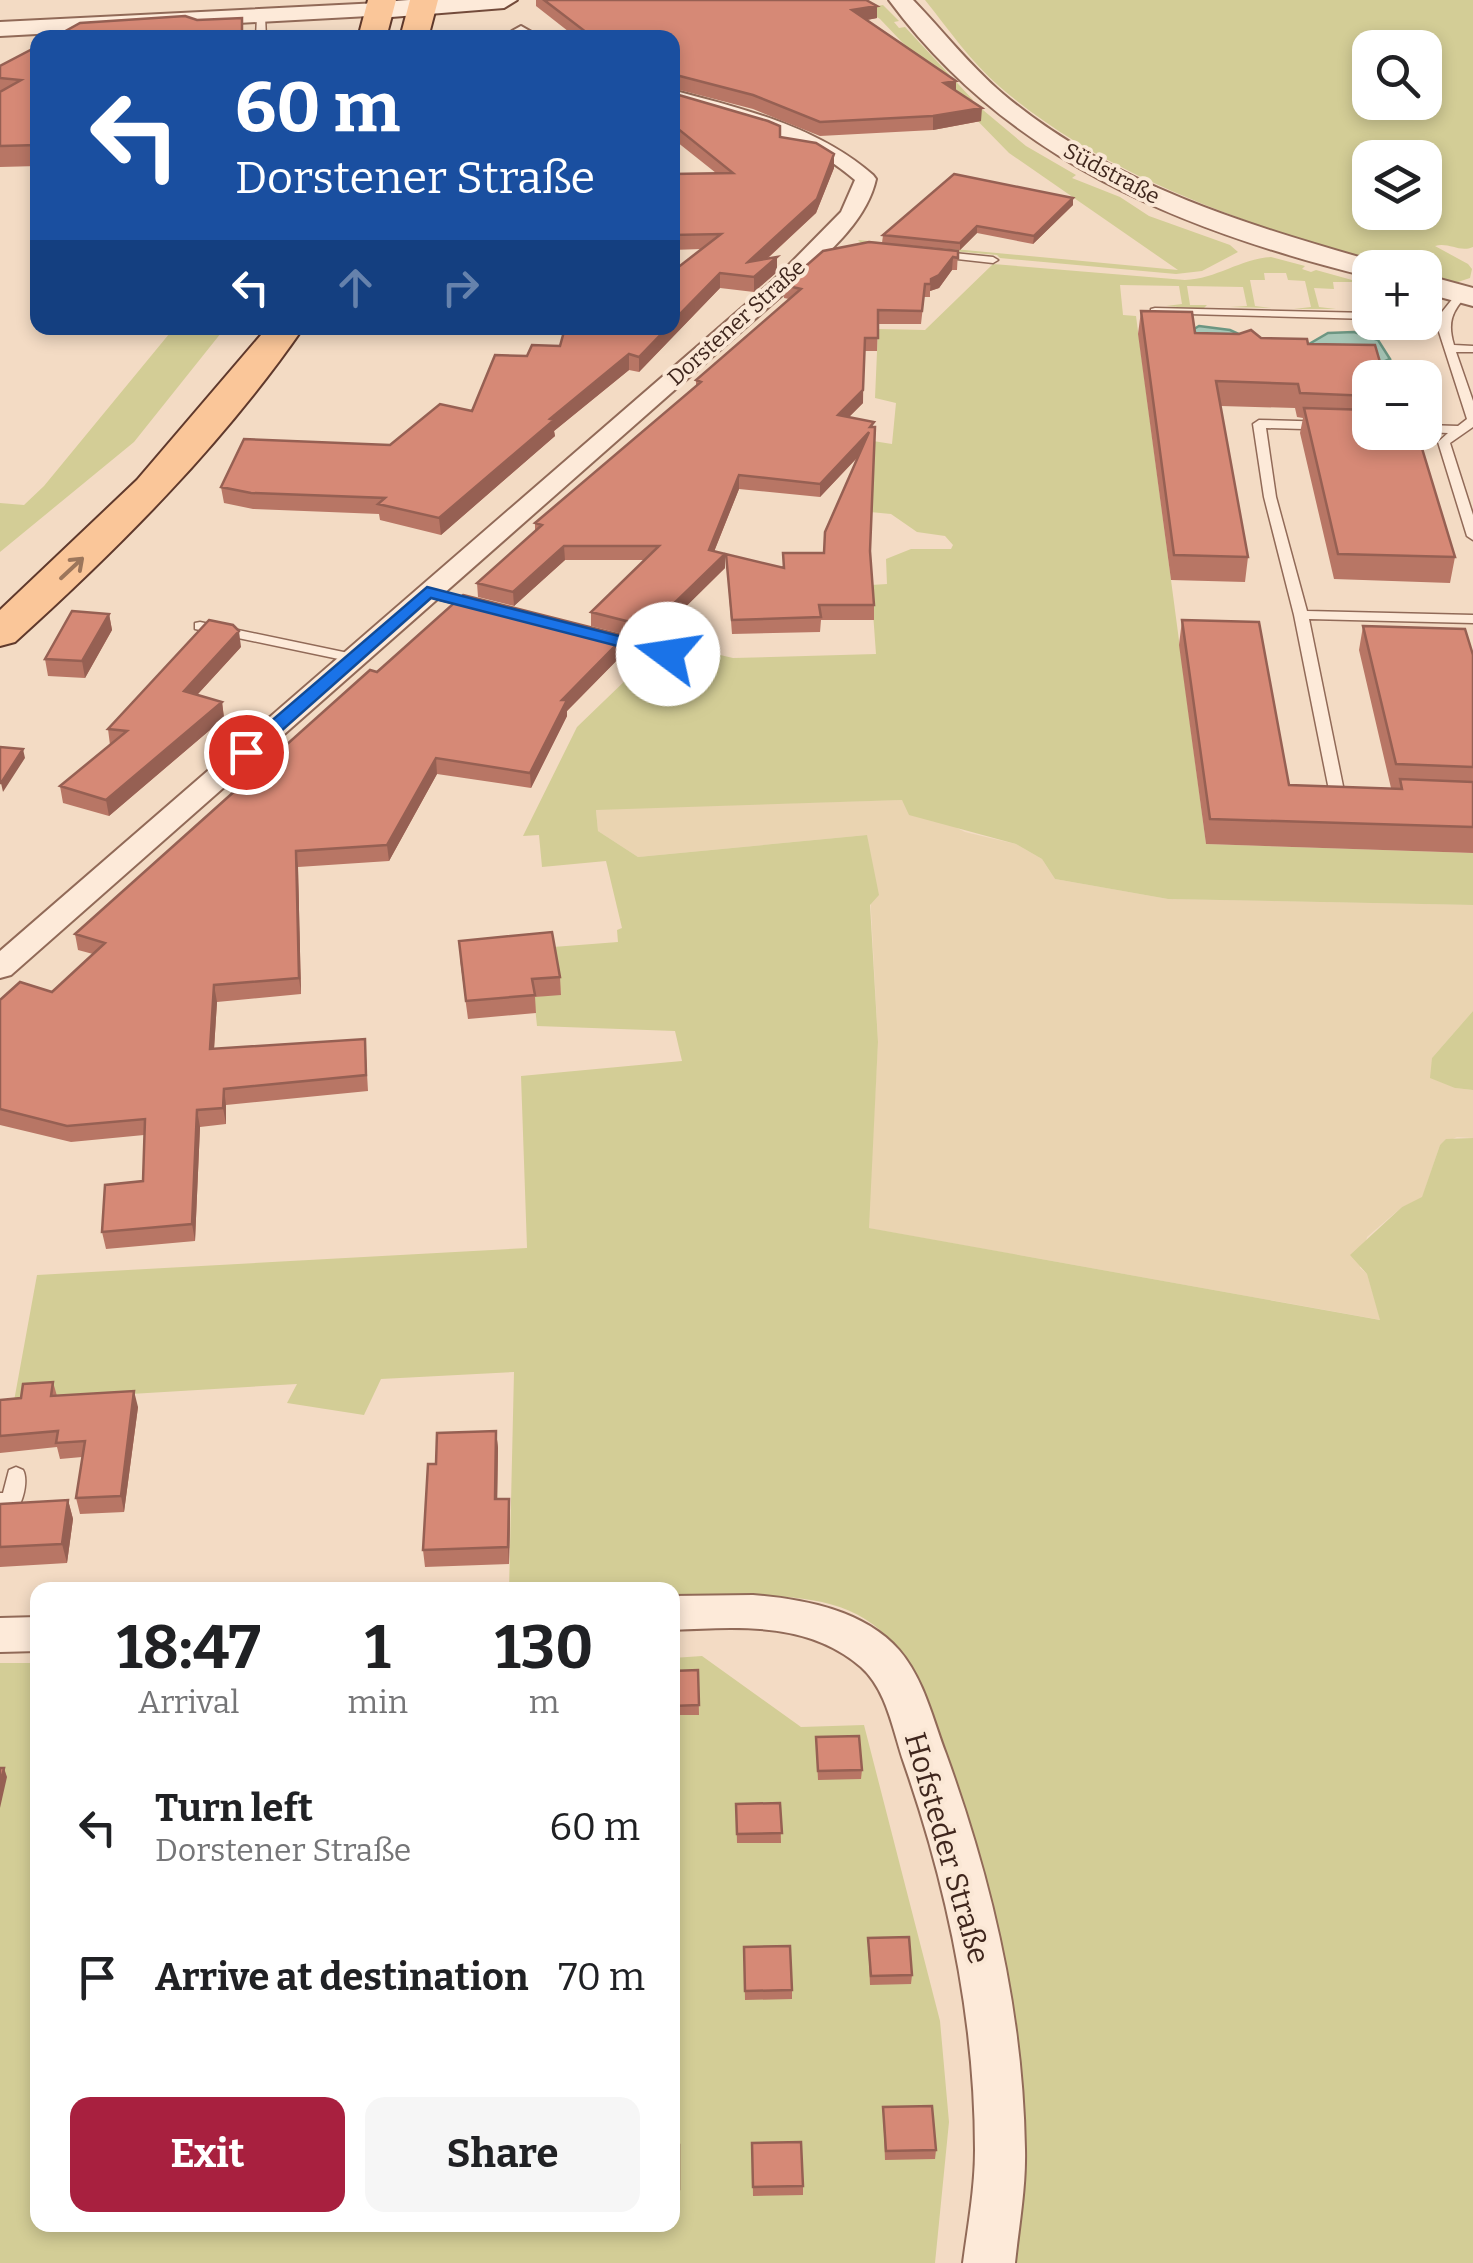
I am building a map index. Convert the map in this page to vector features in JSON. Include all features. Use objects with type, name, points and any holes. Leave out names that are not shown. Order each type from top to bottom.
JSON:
[{"type":"main road","points":[[378,16],[424,3],[504,0]]},
{"type":"main road","points":[[416,30],[424,3]]},
{"type":"main road","points":[[0,591],[154,441],[241,335]]},
{"type":"main road","points":[[0,633],[102,540],[193,445],[279,335]]},
{"type":"street","points":[[0,20],[351,0]]},
{"type":"street","name":"Südstraße","points":[[900,0],[994,99],[1069,152],[1174,205],[1352,263]]},
{"type":"street","points":[[0,28],[190,20],[261,27],[378,16]]},
{"type":"street","name":"Dorstener Straße","points":[[0,968],[427,592],[833,245],[867,188],[866,179],[854,167],[801,138],[680,99]]},
{"type":"street","points":[[1442,288],[1468,295]]},
{"type":"street","name":"Hofsteder Straße","points":[[680,1612],[761,1610],[800,1616],[856,1639],[880,1657],[896,1682],[936,1788],[988,2000],[1000,2152],[989,2263]]},
{"type":"street","points":[[0,1635],[30,1634]]},
{"type":"lane","points":[[920,253],[992,260]]},
{"type":"lane","points":[[1468,295],[1451,303],[1444,318],[1449,348],[1473,420],[1444,442],[1473,536]]},
{"type":"lane","points":[[1155,311],[1352,316]]},
{"type":"lane","points":[[1449,348],[1473,349]]},
{"type":"lane","points":[[1352,427],[1259,424],[1270,497],[1302,616],[1336,795],[1376,796]]},
{"type":"lane","points":[[1442,429],[1460,430]]},
{"type":"lane","points":[[427,592],[501,611]]},
{"type":"lane","points":[[1302,616],[1473,619]]},
{"type":"lane","points":[[200,626],[353,658]]},
{"type":"lane","points":[[594,635],[668,654]]},
{"type":"lane","points":[[0,1502],[12,1501],[16,1475]]},
{"type":"shaded area","points":[[925,0],[1473,0],[1473,247],[1435,246],[1468,264],[1472,269],[1470,278],[1455,283],[1442,280],[1442,250],[1352,250],[1352,255],[1185,197],[1069,138],[1000,87]]},
{"type":"shaded area","points":[[883,5],[899,21],[894,22],[899,28],[905,27],[973,100],[959,102],[880,19],[863,8]]},
{"type":"shaded area","points":[[977,105],[1026,146],[1076,175],[1072,178],[1120,197],[1149,216],[1230,245],[1238,252],[1202,271],[1176,274],[861,243],[858,240],[1178,270],[1009,153],[964,107]]},
{"type":"shaded area","points":[[1271,257],[1352,282],[1333,282],[1334,289],[1314,288],[1319,307],[1336,309],[1294,309],[1311,307],[1305,281],[1288,280],[1286,273],[1264,273],[1265,280],[1250,280],[1255,306],[1271,308],[1230,307],[1247,306],[1243,287],[1187,286],[1190,305],[1207,305],[1203,309],[1166,306],[1182,304],[1179,286],[1120,285],[1123,315],[1136,316],[1206,844],[1473,853],[1473,905],[1168,899],[1055,879],[1042,859],[1016,844],[909,815],[902,800],[596,810],[598,831],[638,857],[867,835],[879,895],[870,905],[878,1042],[869,1228],[1380,1320],[1367,1274],[1350,1255],[1402,1207],[1422,1197],[1440,1145],[1446,1139],[1473,1138],[1473,2263],[1004,2263],[1012,2160],[899,1653],[880,1630],[855,1613],[827,1603],[765,1596],[680,1599],[680,1582],[509,1582],[514,1372],[381,1379],[364,1415],[287,1403],[297,1384],[14,1401],[37,1275],[527,1248],[521,1076],[682,1061],[675,1031],[537,1026],[534,997],[561,994],[553,947],[618,942],[617,930],[622,928],[606,861],[542,867],[539,835],[523,836],[577,727],[632,674],[672,684],[703,651],[733,658],[876,654],[871,585],[887,584],[886,559],[911,549],[951,549],[953,545],[945,536],[917,532],[891,514],[870,512],[873,441],[892,444],[896,403],[875,398],[878,329],[925,330],[993,264],[1185,280]]},
{"type":"shaded area","points":[[1199,326],[1230,330],[1256,342],[1309,344],[1328,333],[1352,332],[1352,340],[1378,340],[1390,359],[1353,360],[1196,335],[1194,329]]},
{"type":"shaded area","points":[[168,335],[219,335],[134,442],[0,552],[0,503],[24,505]]},
{"type":"shaded area","points":[[902,800],[965,832],[1016,844],[1042,859],[1055,879],[1168,899],[1473,905],[1473,1011],[1432,1058],[1455,1088],[1473,1090],[1473,1138],[1457,1137],[1440,1145],[1422,1198],[1402,1207],[1367,1237],[1360,1268],[1367,1274],[1381,1320],[868,1228],[878,1042],[867,835],[638,857],[598,831],[596,809]]},
{"type":"shaded area","points":[[1473,1011],[1473,1090],[1430,1078],[1432,1058]]},
{"type":"shaded area","points":[[702,1656],[801,1727],[864,1725],[940,2021],[949,2122],[935,2263],[0,2263],[0,1663],[30,1663],[30,2232],[680,2232],[680,1658]]},
{"type":"building","points":[[544,0],[866,0],[877,6],[852,10],[956,81],[944,83],[982,108],[933,116],[820,122],[753,95],[680,76],[680,30],[583,30]]},
{"type":"building","points":[[185,16],[197,20],[242,18],[242,30],[67,30],[80,23]]},
{"type":"building","points":[[30,50],[30,145],[0,146],[0,92],[21,80],[0,78],[0,66]]},
{"type":"building","points":[[680,95],[768,121],[780,126],[780,137],[816,143],[834,154],[817,199],[748,262],[777,257],[754,277],[720,273],[680,314],[680,266],[721,234],[680,235],[680,174],[733,173],[680,130]]},
{"type":"building","points":[[954,174],[1073,198],[1034,236],[977,226],[960,243],[883,235]]},
{"type":"building","points":[[869,242],[958,251],[958,258],[953,257],[931,279],[931,284],[925,284],[922,311],[878,310],[878,338],[865,338],[863,390],[838,415],[874,422],[870,427],[875,427],[870,551],[874,605],[819,605],[821,617],[732,620],[726,554],[784,568],[783,553],[824,553],[825,532],[869,432],[820,484],[739,475],[709,550],[725,554],[657,620],[645,617],[638,624],[591,612],[659,546],[564,546],[513,592],[477,583],[542,525],[535,523],[701,382],[696,380],[801,289],[784,285],[823,251]]},
{"type":"building","points":[[1141,311],[1192,312],[1195,333],[1239,334],[1251,330],[1261,338],[1307,339],[1308,344],[1375,345],[1379,360],[1352,360],[1352,395],[1300,393],[1298,384],[1216,381],[1248,557],[1174,555]]},
{"type":"building","points":[[563,335],[660,335],[639,357],[629,354],[550,419],[554,420],[439,518],[378,504],[385,498],[251,493],[221,487],[244,439],[390,445],[440,404],[472,411],[495,355],[527,356],[532,345],[560,346]]},
{"type":"building","points":[[1304,408],[1352,409],[1352,450],[1422,450],[1455,557],[1338,554]]},
{"type":"building","points":[[463,595],[625,636],[562,700],[567,700],[530,773],[436,758],[387,845],[296,851],[299,978],[214,985],[210,1049],[365,1039],[366,1075],[224,1089],[223,1108],[197,1110],[192,1224],[102,1232],[105,1185],[143,1181],[145,1119],[67,1126],[0,1109],[0,1000],[20,982],[52,992],[105,943],[75,934],[370,670],[377,672]]},
{"type":"building","points":[[72,611],[109,614],[82,661],[45,659]]},
{"type":"building","points":[[209,620],[233,625],[239,631],[184,691],[222,702],[106,800],[60,786],[127,731],[108,729]]},
{"type":"building","points":[[1182,620],[1259,622],[1289,785],[1402,789],[1400,779],[1473,782],[1473,827],[1210,819]]},
{"type":"building","points":[[1363,626],[1465,629],[1473,655],[1473,767],[1396,764]]},
{"type":"building","points":[[0,747],[23,749],[1,783],[0,783]]},
{"type":"building","points":[[552,932],[560,977],[532,979],[535,995],[466,1001],[459,941]]},
{"type":"building","points":[[53,1382],[51,1396],[134,1391],[121,1496],[76,1498],[85,1441],[56,1443],[58,1431],[0,1436],[0,1400],[21,1398],[23,1384]]},
{"type":"building","points":[[496,1431],[495,1499],[509,1499],[508,1547],[423,1550],[428,1464],[436,1464],[437,1433]]},
{"type":"building","points":[[68,1500],[62,1544],[0,1547],[0,1504]]},
{"type":"building","points":[[698,1670],[699,1705],[680,1706],[680,1671]]},
{"type":"building","points":[[859,1736],[862,1770],[818,1771],[816,1737]]},
{"type":"building","points":[[780,1803],[782,1833],[737,1834],[736,1804]]},
{"type":"building","points":[[909,1937],[912,1975],[871,1976],[868,1938]]},
{"type":"building","points":[[790,1946],[792,1990],[745,1991],[744,1947]]},
{"type":"building","points":[[932,2106],[936,2150],[886,2151],[883,2107]]},
{"type":"building","points":[[801,2142],[803,2186],[753,2187],[752,2143]]},
{"type":"route","points":[[246,752],[427,592],[668,654]]}]
